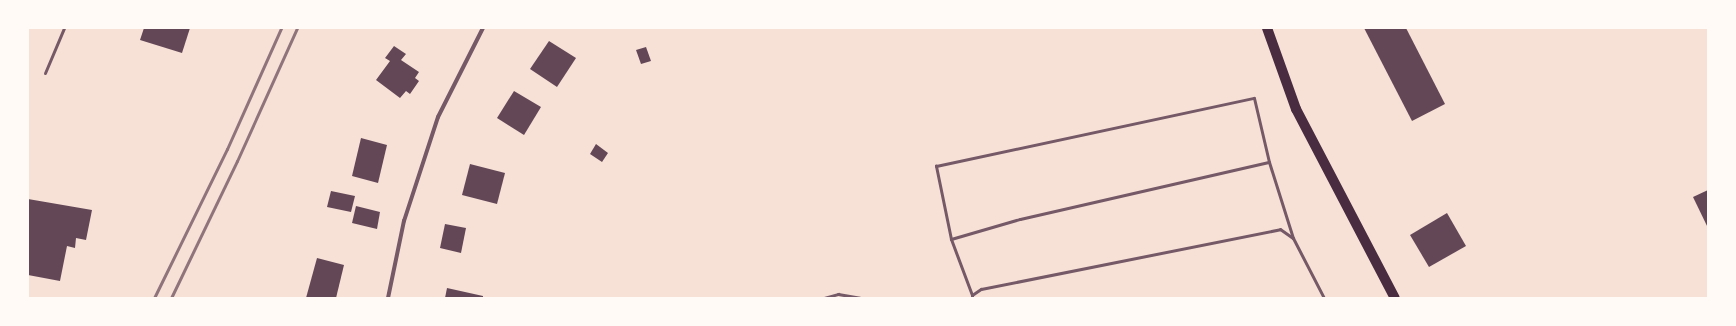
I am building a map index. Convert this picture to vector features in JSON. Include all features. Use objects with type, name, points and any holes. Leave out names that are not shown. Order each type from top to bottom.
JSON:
[{"type":"main road","points":[[1267,28],[1296,109],[1395,298]]},
{"type":"street","points":[[388,298],[404,221],[438,117],[483,28]]},
{"type":"lane","points":[[45,73],[64,28]]},
{"type":"lane","points":[[1293,238],[1280,229],[981,289],[972,296],[952,239],[936,166],[1254,98],[1269,162],[1293,238],[1324,298]]},
{"type":"lane","points":[[952,239],[1020,218],[1269,162]]},
{"type":"lane","points":[[824,298],[838,294],[860,298]]},
{"type":"building","points":[[144,28],[190,28],[182,53],[140,40]]},
{"type":"building","points":[[1364,28],[1406,28],[1445,104],[1412,121]]},
{"type":"building","points":[[549,41],[576,58],[557,87],[530,69]]},
{"type":"building","points":[[394,46],[406,54],[401,60],[419,72],[415,78],[419,81],[410,94],[406,91],[400,98],[376,80],[390,61],[385,58]]},
{"type":"building","points":[[646,47],[651,61],[641,64],[636,50]]},
{"type":"building","points":[[514,91],[541,107],[524,135],[497,118]]},
{"type":"building","points":[[361,138],[387,145],[378,183],[352,176]]},
{"type":"building","points":[[596,144],[608,153],[602,162],[590,154]]},
{"type":"building","points":[[470,164],[505,173],[497,204],[462,195]]},
{"type":"building","points":[[1708,190],[1708,228],[1693,197]]},
{"type":"building","points":[[331,191],[355,196],[351,212],[327,207]]},
{"type":"building","points":[[28,199],[92,210],[86,240],[76,238],[75,248],[67,246],[60,281],[28,275]]},
{"type":"building","points":[[356,206],[380,212],[377,229],[352,223]]},
{"type":"building","points":[[1447,213],[1466,246],[1429,267],[1410,235]]},
{"type":"building","points":[[445,224],[466,228],[461,253],[440,248]]},
{"type":"building","points":[[317,258],[344,265],[336,298],[306,298]]},
{"type":"building","points":[[447,288],[483,296],[483,298],[445,298]]},
{"type":"railway","points":[[154,298],[227,149],[281,28]]},
{"type":"railway","points":[[171,298],[237,161],[297,28]]}]
